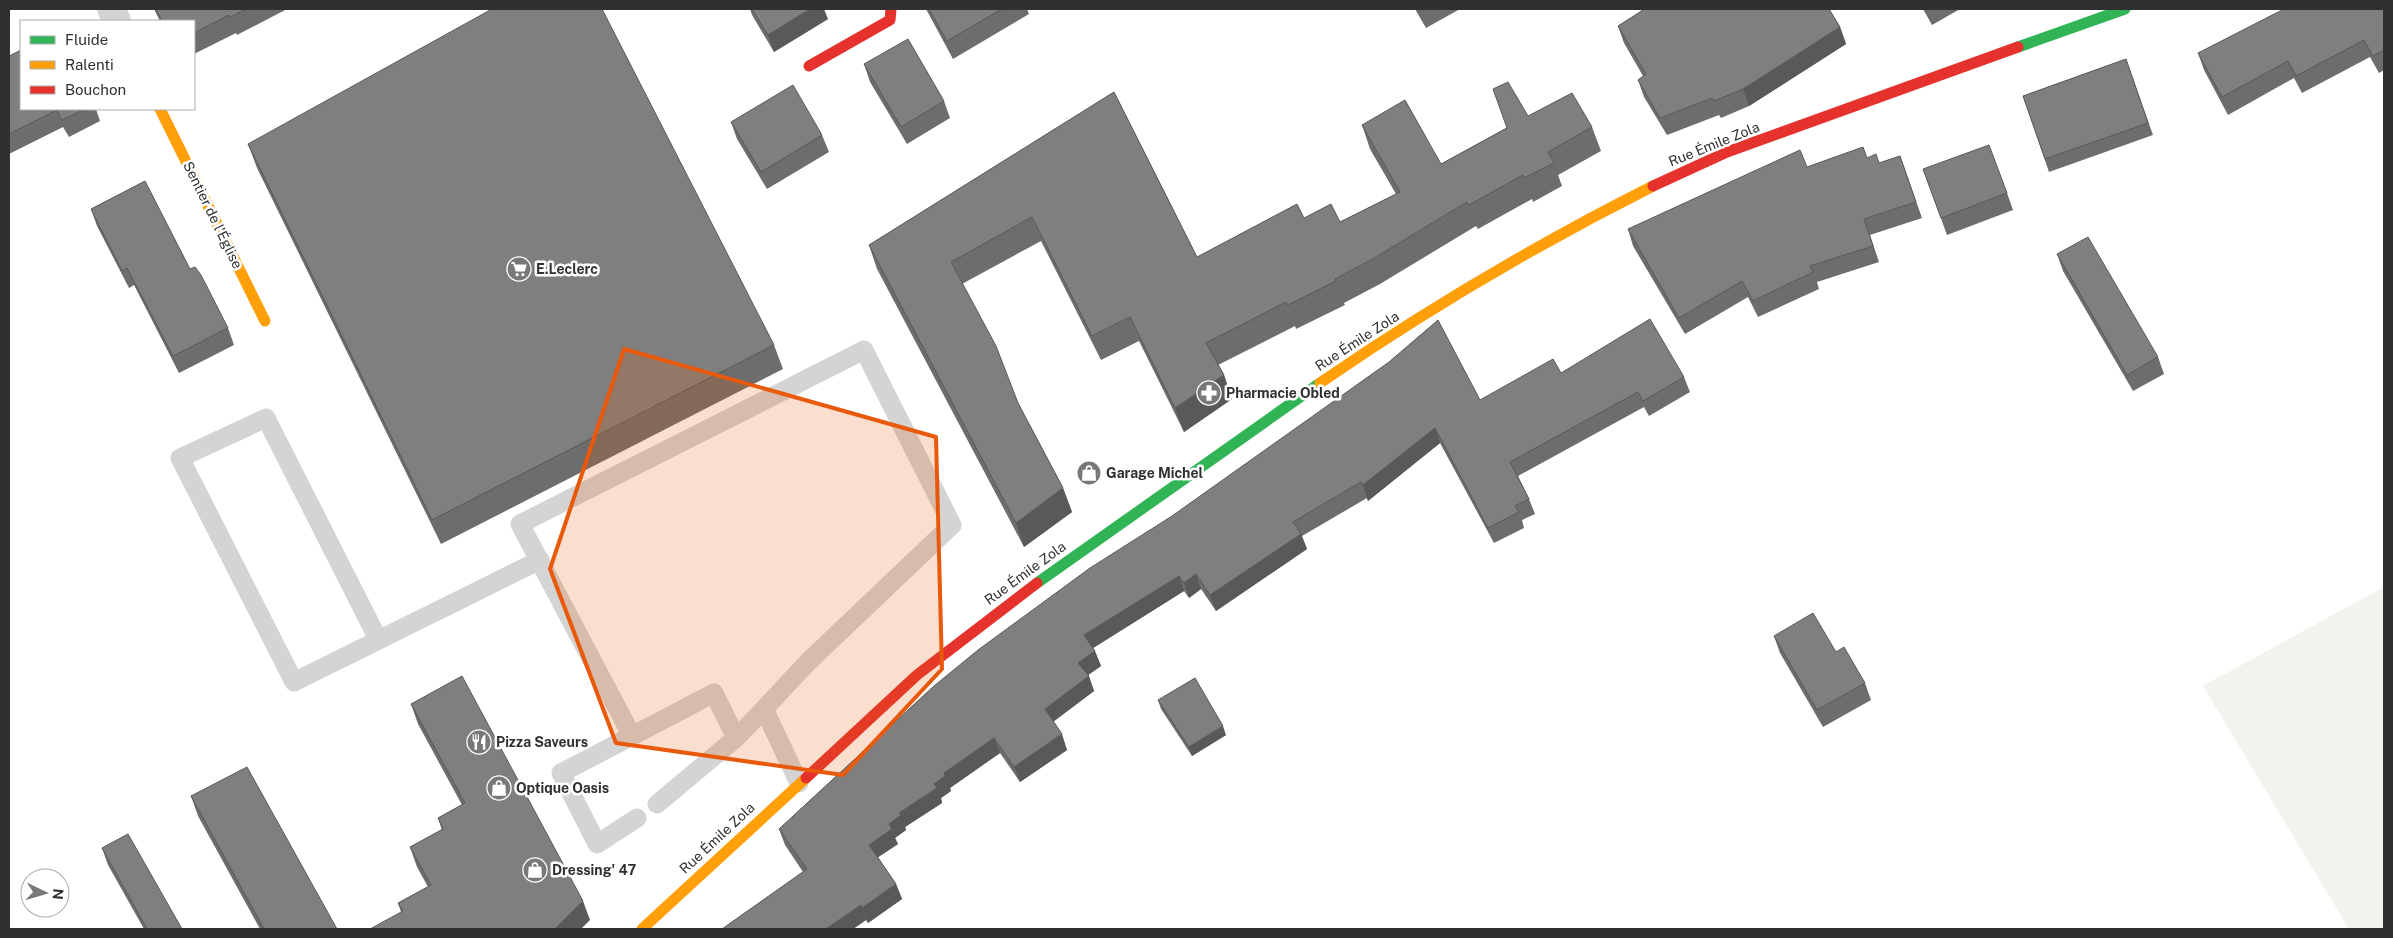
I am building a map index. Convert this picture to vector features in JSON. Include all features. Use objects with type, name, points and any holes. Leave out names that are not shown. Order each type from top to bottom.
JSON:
[{"type":"main road","points":[[809,66],[890,20],[891,9]]},
{"type":"main road","name":"Rue Émile Zola","points":[[642,929],[916,675],[1000,610],[1210,459],[1381,342],[1572,227],[1681,172],[1727,152],[2125,9]]},
{"type":"main road","name":"Sentier de l'Église","points":[[160,110],[266,321]]},
{"type":"lane","points":[[632,736],[520,524],[864,350],[952,525],[808,662],[736,738],[657,804]]},
{"type":"lane","points":[[378,639],[266,418],[180,458],[294,682],[540,560]]},
{"type":"lane","points":[[636,818],[597,844],[560,773],[714,693],[736,738]]},
{"type":"lane","points":[[764,709],[799,784]]},
{"type":"highlighted area","points":[[624,349],[936,437],[942,669],[843,775],[616,743],[550,569]]},
{"type":"shaded area","points":[[2384,587],[2384,929],[2349,929],[2203,686]]},
{"type":"building","points":[[156,9],[247,9],[230,17],[229,15],[195,32],[195,20],[162,20]]},
{"type":"building","name":"E.Leclerc","points":[[492,9],[602,9],[774,345],[432,520],[248,144]]},
{"type":"building","points":[[752,9],[810,9],[768,35]]},
{"type":"building","points":[[929,9],[1002,9],[947,41]]},
{"type":"building","points":[[1642,9],[1829,9],[1840,27],[1743,89],[1714,101],[1712,98],[1660,118],[1638,80],[1646,74],[1618,26]]},
{"type":"building","points":[[2284,9],[2384,9],[2384,50],[2373,56],[2364,40],[2296,76],[2288,61],[2222,97],[2198,53]]},
{"type":"building","points":[[908,39],[944,101],[901,127],[864,64]]},
{"type":"building","points":[[20,50],[20,110],[57,110],[9,134],[9,56]]},
{"type":"building","points":[[2126,59],[2148,123],[2045,159],[2023,96]]},
{"type":"building","points":[[1508,82],[1528,116],[1572,93],[1592,127],[1548,152],[1554,163],[1524,178],[1523,175],[1469,205],[1467,202],[1371,260],[1335,279],[1336,281],[1288,305],[1286,302],[1206,343],[1224,375],[1175,408],[1130,317],[1092,336],[1032,217],[951,262],[996,346],[1018,403],[1063,488],[1016,523],[869,245],[1114,92],[1197,257],[1297,204],[1304,218],[1331,204],[1340,222],[1400,192],[1362,125],[1405,100],[1441,164],[1507,128],[1493,89]]},
{"type":"building","points":[[793,85],[822,135],[761,172],[731,122]]},
{"type":"building","points":[[57,110],[83,110],[62,120]]},
{"type":"building","points":[[1989,145],[2007,193],[1941,218],[1923,169]]},
{"type":"building","points":[[1863,147],[1867,158],[1876,154],[1879,163],[1900,156],[1916,202],[1864,219],[1873,246],[1810,266],[1813,272],[1753,301],[1742,281],[1679,318],[1628,229],[1800,150],[1807,167]]},
{"type":"building","points":[[145,181],[190,269],[195,267],[201,275],[228,328],[173,356],[127,268],[122,271],[91,209]]},
{"type":"building","points":[[2088,237],[2158,357],[2127,375],[2057,254]]},
{"type":"building","points":[[1650,319],[1684,377],[1643,401],[1638,392],[1510,462],[1529,499],[1515,506],[1519,512],[1488,528],[1435,428],[1363,485],[1361,482],[1293,522],[1301,534],[1210,595],[1196,574],[1184,583],[1179,576],[1084,635],[1095,651],[1078,663],[1089,676],[1045,709],[1062,734],[1014,767],[994,738],[944,773],[945,776],[934,784],[937,788],[899,813],[901,815],[889,824],[892,829],[869,845],[896,884],[862,908],[861,905],[826,929],[722,929],[807,869],[779,829],[934,686],[978,650],[1090,568],[1172,516],[1389,362],[1438,320],[1480,400],[1553,359],[1561,373]]},
{"type":"building","points":[[1813,613],[1836,652],[1844,647],[1865,683],[1817,710],[1774,636]]},
{"type":"building","points":[[462,676],[583,901],[555,929],[370,929],[403,911],[398,903],[431,885],[410,847],[443,829],[438,818],[465,803],[411,704]]},
{"type":"building","points":[[1195,678],[1223,726],[1189,747],[1158,700]]},
{"type":"building","points":[[247,767],[337,929],[264,929],[191,796]]},
{"type":"building","points":[[128,834],[182,929],[147,929],[102,848]]},
{"type":"traffic: fast","points":[[2018,47],[2125,9]]},
{"type":"traffic: fast","points":[[1037,583],[1320,383]]},
{"type":"traffic: slow","points":[[160,110],[265,321]]},
{"type":"traffic: slow","points":[[1320,383],[1483,279],[1567,231],[1653,186]]},
{"type":"traffic: slow","points":[[642,929],[806,778]]},
{"type":"traffic: jam","points":[[809,66],[890,20],[891,9]]},
{"type":"traffic: jam","points":[[1653,186],[1727,152],[2018,47]]},
{"type":"traffic: jam","points":[[806,778],[917,675],[1037,583]]},
{"type":"place","name":"E.Leclerc","points":[[519,269]]},
{"type":"place","name":"Pharmacie Obled","points":[[1209,393]]},
{"type":"place","name":"Garage Michel","points":[[1089,473]]},
{"type":"place","name":"Pizza Saveurs","points":[[479,742]]},
{"type":"place","name":"Optique Oasis","points":[[499,788]]},
{"type":"place","name":"Dressing' 47","points":[[535,870]]}]
